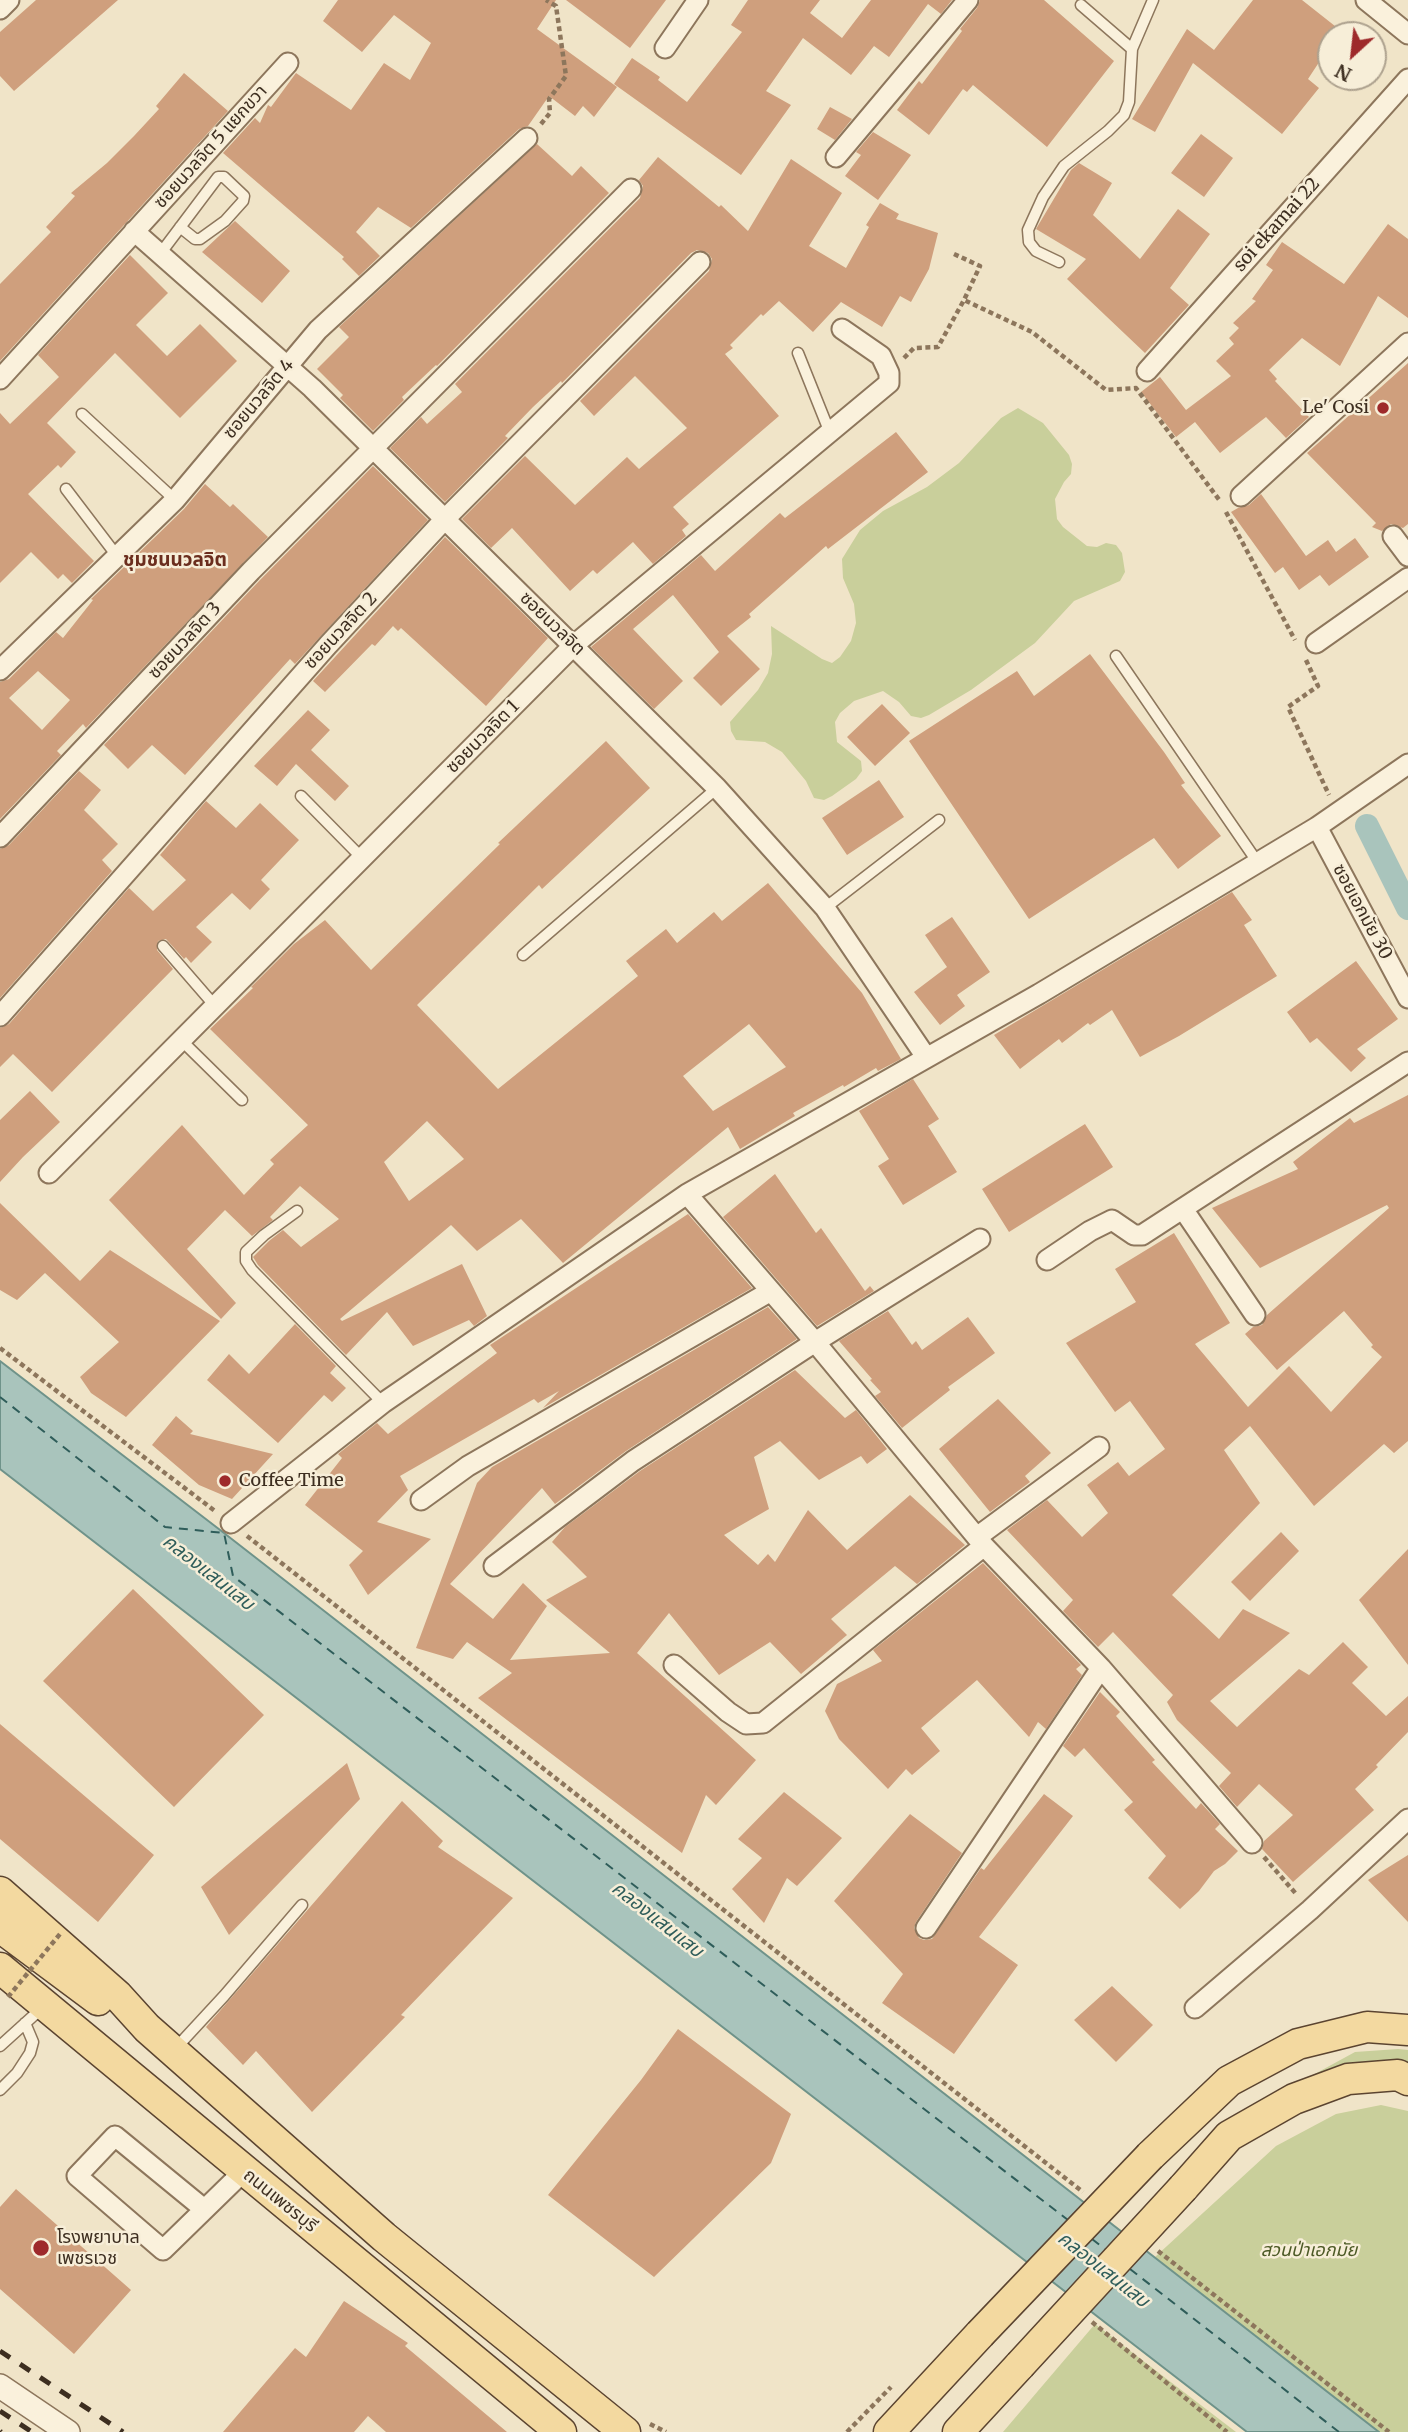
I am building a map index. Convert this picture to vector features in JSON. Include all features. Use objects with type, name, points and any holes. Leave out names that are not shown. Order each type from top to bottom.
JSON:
[{"type":"main road","points":[[0,1892],[118,1996],[147,2028],[384,2237],[625,2432]]},
{"type":"main road","points":[[0,1927],[103,2004],[147,2028]]},
{"type":"main road","name":"ถนนเพชรบุรี","points":[[0,1968],[35,2014],[244,2171],[561,2432]]},
{"type":"main road","points":[[889,2432],[1150,2156],[1229,2081],[1298,2044],[1367,2027],[1408,2030]]},
{"type":"main road","points":[[958,2432],[1230,2136],[1294,2099],[1348,2078],[1398,2075],[1408,2080]]},
{"type":"street","points":[[0,9],[9,0]]},
{"type":"street","points":[[664,48],[698,0]]},
{"type":"street","points":[[836,157],[968,0]]},
{"type":"street","points":[[1366,0],[1408,34]]},
{"type":"street","name":"ซอยนวลจิต 5 แยกขวา","points":[[0,379],[288,63]]},
{"type":"street","name":"soi ekamai 22","points":[[1147,371],[1408,79]]},
{"type":"street","name":"ซอยนวลจิต 4","points":[[0,670],[175,499],[326,323],[527,138]]},
{"type":"street","name":"ซอยนวลจิต 3","points":[[0,837],[251,571],[631,189]]},
{"type":"street","name":"ซอยนวลจิต","points":[[134,231],[287,366],[717,788],[825,908],[926,1057]]},
{"type":"street","name":"ซอยนวลจิต 2","points":[[0,1016],[328,645],[444,520],[700,262]]},
{"type":"street","points":[[842,329],[881,356],[890,373]]},
{"type":"street","points":[[1241,496],[1408,342]]},
{"type":"street","name":"ซอยนวลจิต 1","points":[[49,1173],[574,645],[831,433],[889,383],[890,373]]},
{"type":"street","points":[[1394,536],[1408,556]]},
{"type":"street","points":[[1317,643],[1408,578]]},
{"type":"street","points":[[231,1523],[383,1404],[687,1194],[1038,994],[1258,863],[1317,827],[1408,764]]},
{"type":"street","name":"ซอยเอกมัย 30","points":[[1317,827],[1408,998]]},
{"type":"street","points":[[1047,1260],[1090,1231],[1112,1220],[1138,1236],[1408,1062]]},
{"type":"street","points":[[687,1194],[815,1342],[981,1542],[1101,1668],[1252,1843]]},
{"type":"street","points":[[1183,1209],[1255,1315]]},
{"type":"street","points":[[494,1566],[633,1461],[815,1342],[980,1240]]},
{"type":"street","points":[[421,1500],[468,1466],[771,1291]]},
{"type":"street","points":[[674,1665],[728,1712],[746,1724],[763,1723],[1099,1447]]},
{"type":"street","points":[[926,1928],[1101,1668]]},
{"type":"street","points":[[1195,2008],[1310,1910],[1408,1819]]},
{"type":"street","points":[[204,2208],[114,2136],[77,2176],[163,2250],[244,2171]]},
{"type":"street","points":[[0,2386],[68,2432]]},
{"type":"lane","points":[[1059,262],[1036,251],[1029,242],[1028,230],[1043,197],[1064,166],[1124,115],[1129,102],[1132,48],[1153,0]]},
{"type":"lane","points":[[1081,5],[1132,48]]},
{"type":"lane","points":[[160,254],[180,227],[218,177],[224,177],[244,196],[243,201],[225,221],[201,239],[195,239],[180,227]]},
{"type":"lane","points":[[797,353],[831,433]]},
{"type":"lane","points":[[82,414],[175,499]]},
{"type":"lane","points":[[66,489],[117,556]]},
{"type":"lane","points":[[1116,656],[1258,863]]},
{"type":"lane","points":[[523,955],[717,788]]},
{"type":"lane","points":[[301,796],[362,858]]},
{"type":"lane","points":[[825,908],[939,820]]},
{"type":"lane","points":[[163,946],[215,1006]]},
{"type":"lane","points":[[181,1040],[242,1100]]},
{"type":"lane","points":[[297,1211],[246,1252],[246,1261],[383,1404]]},
{"type":"lane","points":[[174,2051],[302,1905]]},
{"type":"lane","points":[[0,2046],[35,2014]]},
{"type":"lane","points":[[0,2090],[17,2073],[30,2053],[35,2014]]},
{"type":"path","points":[[527,138],[551,113],[549,99],[566,76],[556,6],[546,0]]},
{"type":"path","points":[[890,373],[915,348],[938,347],[964,300],[980,266],[954,254]]},
{"type":"path","points":[[964,300],[1032,332],[1106,390],[1136,388],[1218,497],[1318,686],[1288,707],[1336,812]]},
{"type":"path","points":[[0,1348],[231,1523],[1086,2195]]},
{"type":"path","points":[[1252,1843],[1310,1910]]},
{"type":"path","points":[[8,1997],[60,1934]]},
{"type":"path","points":[[1151,2246],[1389,2432]]},
{"type":"green space","points":[[1018,408],[1043,423],[1069,455],[1071,474],[1055,499],[1057,519],[1087,546],[1097,547],[1106,543],[1116,545],[1122,553],[1125,572],[1120,581],[1074,601],[1035,643],[971,690],[929,715],[921,718],[911,716],[899,702],[883,691],[854,701],[840,713],[835,722],[837,742],[861,761],[862,771],[856,779],[832,796],[824,800],[814,798],[806,781],[782,752],[765,742],[736,740],[731,731],[730,722],[758,690],[768,673],[772,654],[771,626],[822,659],[832,663],[840,657],[851,641],[856,623],[854,604],[843,578],[842,559],[860,530],[883,511],[927,487],[959,463],[1001,418]]},
{"type":"green space","points":[[1408,2050],[1408,2071],[1289,2088],[1355,2052]]},
{"type":"green space","name":"สวนป่าเอกมัย","points":[[1381,2105],[1408,2111],[1408,2432],[1379,2432],[1155,2257],[1276,2146],[1336,2114]]},
{"type":"green space","points":[[1095,2324],[1236,2432],[1003,2432]]},
{"type":"water","name":"คลองแสนแสบ","points":[[0,1361],[1379,2432],[1247,2432],[0,1469]]},
{"type":"building","points":[[36,0],[118,0],[14,91],[0,76],[0,32]]},
{"type":"building","points":[[338,0],[556,0],[537,29],[617,87],[594,117],[583,106],[575,116],[549,96],[528,126],[519,129],[411,228],[378,207],[356,232],[380,256],[359,276],[342,259],[344,257],[223,153],[255,118],[260,123],[268,105],[271,107],[296,73],[351,110],[384,63],[410,80],[431,43],[394,15],[362,52],[323,21]]},
{"type":"building","points":[[566,0],[666,0],[630,48]]},
{"type":"building","points":[[748,0],[820,0],[810,13],[842,38],[871,0],[952,0],[941,14],[928,4],[889,57],[874,46],[851,75],[803,38],[766,91],[791,105],[741,175],[614,84],[632,58],[660,77],[658,80],[687,102],[742,32],[731,25]]},
{"type":"building","points":[[980,0],[1044,0],[1114,61],[1047,147],[973,85],[967,92],[963,89],[929,135],[897,110],[919,81],[922,84],[962,31],[960,29]]},
{"type":"building","points":[[1253,0],[1302,0],[1329,21],[1317,21],[1317,65],[1308,79],[1317,86],[1317,90],[1282,134],[1193,63],[1155,132],[1132,119],[1187,29],[1214,50]]},
{"type":"building","points":[[184,73],[228,111],[0,361],[0,284],[51,232],[46,227],[75,196],[71,193],[134,136],[159,109],[156,106]]},
{"type":"building","points":[[830,107],[852,119],[835,140],[817,129]]},
{"type":"building","points":[[873,132],[911,155],[878,200],[845,176],[861,155],[856,152]]},
{"type":"building","points":[[1201,134],[1233,158],[1204,197],[1171,173]]},
{"type":"building","points":[[537,144],[572,176],[581,166],[609,193],[437,366],[402,397],[404,400],[373,431],[340,398],[343,395],[317,369],[349,337],[339,327]]},
{"type":"building","points":[[658,157],[719,207],[721,205],[748,231],[791,159],[842,193],[809,246],[846,268],[869,227],[866,225],[880,203],[899,214],[896,219],[938,233],[929,269],[911,302],[900,296],[882,327],[841,302],[813,332],[779,301],[763,316],[761,314],[730,345],[733,348],[725,354],[779,416],[673,507],[689,524],[682,530],[686,536],[653,564],[633,542],[597,574],[593,570],[570,591],[512,528],[491,548],[462,519],[525,456],[575,505],[627,457],[639,469],[687,428],[635,376],[594,416],[580,401],[709,271],[712,259],[708,253],[697,250],[691,253],[562,383],[561,381],[533,407],[505,436],[508,438],[445,502],[390,448],[421,417],[427,424],[462,392],[455,384],[640,198],[643,186],[639,180]]},
{"type":"building","points":[[1079,163],[1112,183],[1093,215],[1140,259],[1178,209],[1210,234],[1170,288],[1189,305],[1145,353],[1067,279],[1086,259],[1036,229],[1071,170]]},
{"type":"building","points":[[235,221],[290,271],[262,303],[202,252]]},
{"type":"building","points":[[1388,224],[1408,239],[1408,318],[1378,296],[1340,366],[1302,338],[1269,370],[1277,379],[1275,381],[1309,417],[1286,438],[1266,417],[1220,453],[1195,422],[1176,437],[1141,392],[1160,377],[1186,410],[1231,376],[1216,361],[1234,344],[1229,338],[1239,328],[1233,323],[1256,301],[1252,299],[1273,270],[1266,265],[1282,242],[1344,284]]},
{"type":"building","points":[[130,255],[168,293],[136,325],[167,356],[200,324],[237,361],[180,418],[115,353],[47,423],[76,452],[61,468],[58,465],[28,494],[94,561],[72,583],[63,574],[58,579],[31,552],[0,583],[0,413],[10,424],[59,377],[38,355]]},
{"type":"building","name":"Le' Cosi","points":[[1408,363],[1408,524],[1403,528],[1391,524],[1382,531],[1372,527],[1376,523],[1307,453]]},
{"type":"building","points":[[896,432],[928,472],[828,549],[826,546],[727,636],[760,669],[721,706],[693,678],[719,652],[673,595],[633,629],[683,681],[654,709],[591,647],[701,555],[715,571],[780,513],[785,518]]},
{"type":"building","points":[[373,466],[428,520],[295,664],[290,659],[185,775],[152,745],[128,769],[104,745],[260,580]]},
{"type":"building","points":[[205,484],[230,507],[233,504],[268,537],[86,728],[83,724],[57,751],[61,755],[0,819],[0,682],[9,679],[56,632],[63,638],[93,600],[91,599],[184,509]],"holes":[[[38,671],[70,700],[42,730],[9,698]]]},
{"type":"building","points":[[1261,494],[1306,556],[1328,540],[1336,552],[1355,538],[1369,557],[1329,586],[1320,575],[1299,590],[1283,567],[1275,573],[1231,512],[1249,505]]},
{"type":"building","points":[[445,537],[548,638],[486,706],[401,628],[398,631],[393,626],[325,692],[313,681]]},
{"type":"building","points":[[1090,654],[1164,752],[1185,783],[1181,785],[1221,836],[1178,869],[1154,838],[1029,919],[909,741],[1017,671],[1034,696]]},
{"type":"building","points":[[882,704],[910,733],[875,766],[847,737]]},
{"type":"building","points":[[308,710],[330,730],[311,750],[349,786],[335,801],[296,764],[277,786],[254,766]]},
{"type":"building","points":[[606,741],[650,788],[542,889],[539,885],[417,1005],[498,1089],[638,976],[626,961],[666,929],[677,943],[714,912],[722,921],[768,883],[862,993],[901,1059],[878,1071],[876,1068],[825,1095],[740,1149],[728,1127],[563,1263],[521,1219],[477,1251],[451,1225],[340,1319],[342,1321],[462,1264],[487,1316],[474,1326],[469,1320],[413,1346],[387,1312],[346,1355],[258,1265],[253,1257],[283,1230],[301,1247],[339,1219],[300,1186],[270,1217],[273,1220],[252,1236],[225,1210],[187,1249],[236,1303],[221,1319],[109,1200],[182,1125],[244,1195],[274,1164],[270,1160],[308,1125],[210,1029],[294,944],[325,920],[371,970],[500,844],[498,843]],"holes":[[[749,1024],[786,1067],[713,1111],[683,1076]],[[427,1121],[464,1159],[409,1201],[384,1162]]]},
{"type":"building","points":[[79,771],[101,790],[84,810],[118,844],[102,860],[112,871],[0,998],[0,849],[9,845]]},
{"type":"building","points":[[879,780],[904,817],[847,855],[822,818]]},
{"type":"building","points":[[206,801],[236,828],[260,803],[299,840],[261,880],[270,889],[250,910],[232,893],[196,927],[212,942],[191,963],[166,939],[158,941],[157,950],[173,969],[52,1092],[13,1054],[0,1067],[0,1028],[9,1024],[129,888],[153,911],[186,880],[160,855]]},
{"type":"building","points":[[1232,892],[1252,920],[1244,925],[1277,976],[1179,1036],[1140,1057],[1112,1010],[1090,1025],[1088,1023],[1062,1043],[1059,1039],[1020,1069],[994,1035]]},
{"type":"building","points":[[952,917],[990,972],[957,995],[965,1006],[940,1025],[914,992],[947,967],[925,935]]},
{"type":"building","points":[[1356,961],[1398,1019],[1357,1049],[1366,1058],[1351,1072],[1317,1038],[1310,1043],[1287,1012]]},
{"type":"building","points":[[913,1079],[939,1119],[928,1126],[957,1172],[903,1205],[878,1166],[889,1159],[859,1111]]},
{"type":"building","points":[[30,1091],[60,1122],[0,1182],[0,1120]]},
{"type":"building","points":[[1408,1095],[1408,1441],[1394,1453],[1384,1444],[1314,1506],[1250,1426],[1224,1450],[1260,1503],[1172,1595],[1219,1639],[1243,1609],[1290,1633],[1210,1701],[1237,1727],[1299,1669],[1309,1675],[1343,1642],[1368,1667],[1352,1683],[1386,1716],[1408,1696],[1408,1732],[1355,1789],[1374,1810],[1293,1882],[1262,1849],[1264,1841],[1293,1815],[1259,1784],[1237,1807],[1219,1786],[1231,1773],[1177,1720],[1167,1702],[1173,1695],[1113,1632],[1098,1647],[1063,1611],[1073,1600],[1007,1530],[1047,1500],[1082,1537],[1108,1513],[1087,1485],[1118,1462],[1129,1476],[1165,1449],[1130,1401],[1115,1412],[1066,1343],[1136,1302],[1115,1269],[1174,1233],[1230,1323],[1195,1344],[1248,1407],[1289,1366],[1331,1412],[1382,1357],[1371,1347],[1373,1345],[1344,1311],[1277,1370],[1245,1334],[1253,1327],[1262,1325],[1267,1315],[1389,1208],[1387,1205],[1260,1268],[1212,1208],[1298,1169],[1293,1162],[1350,1118],[1354,1123]]},
{"type":"building","points":[[1085,1124],[1113,1167],[1009,1232],[982,1189]]},
{"type":"building","points":[[775,1174],[816,1233],[821,1228],[865,1291],[870,1286],[874,1291],[817,1326],[723,1217]]},
{"type":"building","points":[[0,1203],[80,1281],[110,1250],[220,1321],[126,1417],[91,1393],[80,1377],[119,1342],[45,1273],[17,1300],[0,1290]]},
{"type":"building","points":[[688,1214],[752,1288],[543,1408],[559,1391],[538,1403],[534,1399],[400,1476],[408,1490],[377,1522],[431,1539],[368,1595],[349,1565],[363,1551],[305,1505],[342,1458],[338,1454],[377,1423],[388,1434],[497,1353],[490,1345]]},
{"type":"building","points":[[768,1307],[797,1339],[626,1451],[555,1504],[542,1488],[450,1584],[493,1619],[523,1583],[547,1606],[510,1660],[610,1653],[546,1600],[587,1577],[552,1542],[565,1527],[640,1471],[795,1370],[845,1418],[856,1410],[887,1449],[867,1464],[861,1456],[819,1480],[780,1441],[754,1457],[769,1509],[724,1535],[758,1565],[768,1554],[775,1562],[808,1510],[847,1550],[910,1495],[965,1545],[917,1584],[895,1566],[831,1619],[847,1635],[801,1674],[770,1642],[719,1675],[669,1613],[637,1653],[756,1760],[716,1805],[706,1795],[682,1853],[478,1698],[512,1673],[467,1642],[453,1659],[416,1648],[477,1483],[492,1467]]},
{"type":"building","points":[[888,1311],[912,1345],[916,1341],[922,1350],[968,1317],[995,1353],[948,1387],[950,1390],[902,1428],[875,1396],[881,1392],[870,1380],[872,1379],[839,1341]]},
{"type":"building","points":[[295,1324],[336,1366],[330,1373],[346,1388],[332,1402],[324,1395],[278,1443],[207,1380],[229,1354],[249,1374]]},
{"type":"building","points":[[998,1399],[1051,1453],[1025,1476],[1030,1482],[990,1512],[939,1449]]},
{"type":"building","points":[[176,1416],[193,1431],[190,1434],[273,1454],[232,1499],[199,1485],[152,1445]]},
{"type":"building","points":[[1281,1532],[1299,1551],[1250,1601],[1231,1582]]},
{"type":"building","points":[[1408,1549],[1408,1665],[1359,1600]]},
{"type":"building","points":[[983,1563],[1081,1665],[1076,1669],[1082,1675],[1046,1729],[1038,1722],[1029,1737],[977,1680],[921,1728],[940,1751],[912,1775],[906,1769],[888,1789],[839,1739],[825,1711],[837,1684],[882,1661],[873,1650]]},
{"type":"building","points":[[133,1589],[264,1715],[174,1807],[43,1681]]},
{"type":"building","points":[[1100,1692],[1120,1712],[1116,1716],[1155,1760],[1152,1762],[1196,1809],[1201,1803],[1220,1824],[1215,1829],[1238,1851],[1214,1871],[1199,1891],[1180,1909],[1148,1878],[1166,1856],[1124,1810],[1133,1802],[1084,1748],[1075,1757],[1063,1746]]},
{"type":"building","points":[[0,1724],[154,1855],[98,1922],[0,1839]]},
{"type":"building","points":[[347,1763],[360,1799],[229,1935],[201,1887]]},
{"type":"building","points":[[784,1792],[842,1838],[797,1886],[787,1878],[764,1923],[732,1889],[762,1858],[738,1839]]},
{"type":"building","points":[[1044,1794],[1073,1816],[979,1937],[1018,1965],[954,2054],[882,2003],[903,1974],[834,1901],[910,1814],[962,1853],[916,1922],[914,1928],[919,1938],[932,1939],[981,1868],[984,1870]]},
{"type":"building","points":[[402,1801],[443,1841],[438,1847],[513,1898],[401,2015],[405,2017],[312,2112],[256,2051],[243,2065],[206,2027]]},
{"type":"building","points":[[1408,1855],[1408,1922],[1368,1880]]},
{"type":"building","points":[[1112,1986],[1153,2025],[1116,2062],[1074,2020]]},
{"type":"building","points":[[678,2029],[791,2114],[771,2163],[654,2277],[548,2195],[641,2080]]},
{"type":"building","name":"โรงพยาบาล เพชรเวช","points":[[16,2189],[131,2290],[74,2354],[0,2289],[0,2207]]},
{"type":"building","points":[[344,2301],[408,2343],[405,2346],[507,2432],[386,2432],[368,2416],[354,2432],[223,2432],[295,2348],[306,2357]]},
{"type":"waterway","points":[[1367,826],[1408,908]]},
{"type":"ferry route","points":[[0,1397],[165,1527],[224,1533],[233,1576],[1068,2220]]},
{"type":"ferry route","points":[[1092,2239],[1106,2250]]},
{"type":"ferry route","points":[[1130,2269],[1339,2432]]},
{"type":"railway","points":[[0,2351],[123,2432]]},
{"type":"railway","points":[[0,2411],[32,2432]]},
{"type":"place","name":"Le' Cosi","points":[[1383,408]]},
{"type":"place","name":"Coffee Time","points":[[225,1481]]},
{"type":"place","name":"โรงพยาบาล เพชรเวช","points":[[41,2248]]},
{"type":"district","name":"ชุมชนนวลจิต","points":[[175,561]]}]
